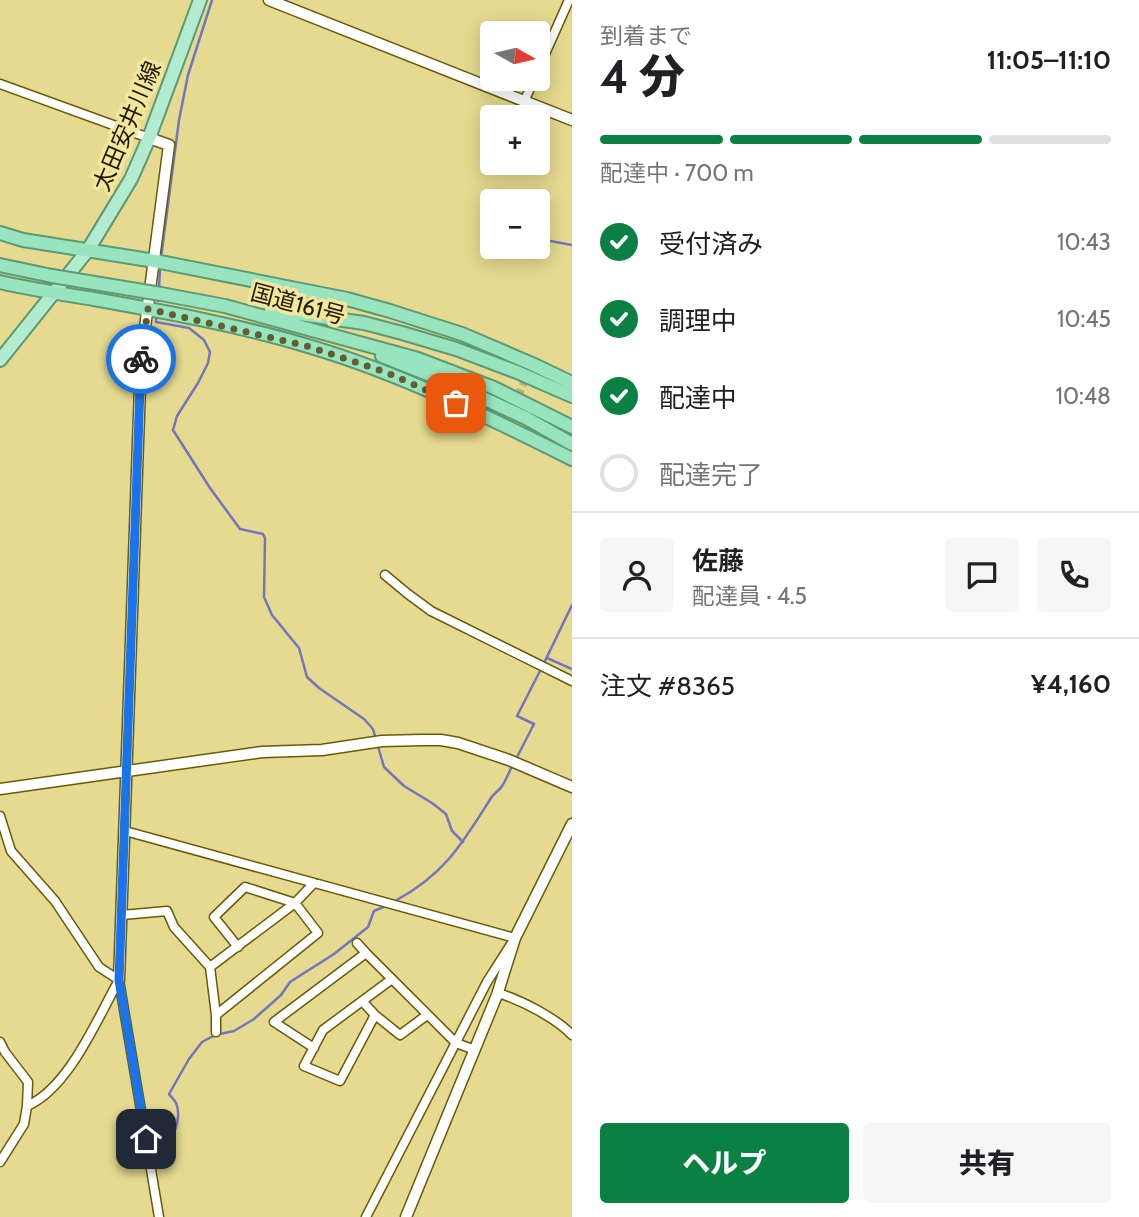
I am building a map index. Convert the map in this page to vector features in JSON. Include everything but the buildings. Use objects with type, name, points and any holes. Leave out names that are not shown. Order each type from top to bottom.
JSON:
[{"type":"highway","points":[[0,233],[23,240],[155,261],[280,289],[347,299],[462,334],[530,370],[572,383]]},
{"type":"highway","name":"国道161号","points":[[0,265],[225,306],[418,359],[494,388],[572,427]]},
{"type":"highway","points":[[0,282],[177,315],[273,337],[364,363],[507,422],[572,458]]},
{"type":"highway","points":[[225,306],[257,307],[364,323],[456,349],[572,396]]},
{"type":"highway","points":[[335,336],[455,385],[526,418],[572,444]]},
{"type":"main road","name":"太田安井川線","points":[[0,360],[88,250],[131,179],[200,0]]},
{"type":"street","points":[[269,0],[572,120]]},
{"type":"street","points":[[550,43],[569,0]]},
{"type":"street","points":[[0,84],[170,145],[141,358],[119,980],[159,1217]]},
{"type":"street","points":[[524,102],[529,91]]},
{"type":"street","points":[[385,575],[431,611],[572,681]]},
{"type":"street","points":[[0,789],[262,752],[322,750],[382,741],[422,740],[458,743],[572,787]]},
{"type":"street","points":[[0,816],[11,851],[55,901],[99,967],[119,980]]},
{"type":"street","points":[[366,1217],[572,824]]},
{"type":"street","points":[[125,831],[515,937]]},
{"type":"street","points":[[210,967],[295,903],[314,883]]},
{"type":"street","points":[[216,1015],[318,933],[295,903],[245,887],[214,917],[237,947]]},
{"type":"street","points":[[122,915],[167,911],[174,927],[210,967],[216,1032]]},
{"type":"street","points":[[405,1217],[498,993],[515,937]]},
{"type":"street","points":[[357,943],[456,1044],[475,1050]]},
{"type":"street","points":[[314,1048],[274,1022],[366,953]]},
{"type":"street","points":[[375,1015],[340,1082],[304,1066],[323,1030],[392,979]]},
{"type":"street","points":[[27,1106],[35,1103],[60,1082],[74,1063],[119,980]]},
{"type":"street","points":[[498,993],[516,999],[565,1028],[572,1035]]},
{"type":"street","points":[[363,1002],[400,1035],[427,1015]]},
{"type":"street","points":[[0,1042],[28,1082],[24,1124],[0,1162]]},
{"type":"waterway","points":[[161,258],[179,120],[188,75],[212,0]]},
{"type":"waterway","points":[[550,241],[572,245]]},
{"type":"waterway","points":[[159,289],[160,268]]},
{"type":"waterway","points":[[156,316],[156,322],[189,328],[204,340],[210,352],[208,363],[177,416],[173,430],[240,529],[263,534],[264,597],[272,615],[299,648],[307,677],[364,719],[373,729],[384,767],[404,786],[446,814],[452,831],[463,842]]},
{"type":"waterway","points":[[544,663],[572,605]]},
{"type":"waterway","points":[[547,658],[572,669]]},
{"type":"waterway","points":[[515,761],[534,724],[517,716],[541,669]]},
{"type":"waterway","points":[[395,901],[427,880],[451,857],[492,796],[502,786],[512,766]]},
{"type":"waterway","points":[[154,1167],[172,1136],[178,1119],[176,1103],[169,1094],[202,1042],[215,1035],[234,1031],[254,1019],[281,995],[290,982],[334,954],[368,927],[374,911],[386,906]]},
{"type":"tunnel","points":[[273,337],[279,291]]},
{"type":"tunnel","points":[[509,419],[527,375]]},
{"type":"way so far","points":[[141,359],[148,309],[273,337],[364,363],[456,403]]},
{"type":"route","points":[[141,359],[119,980],[146,1139]]}]
